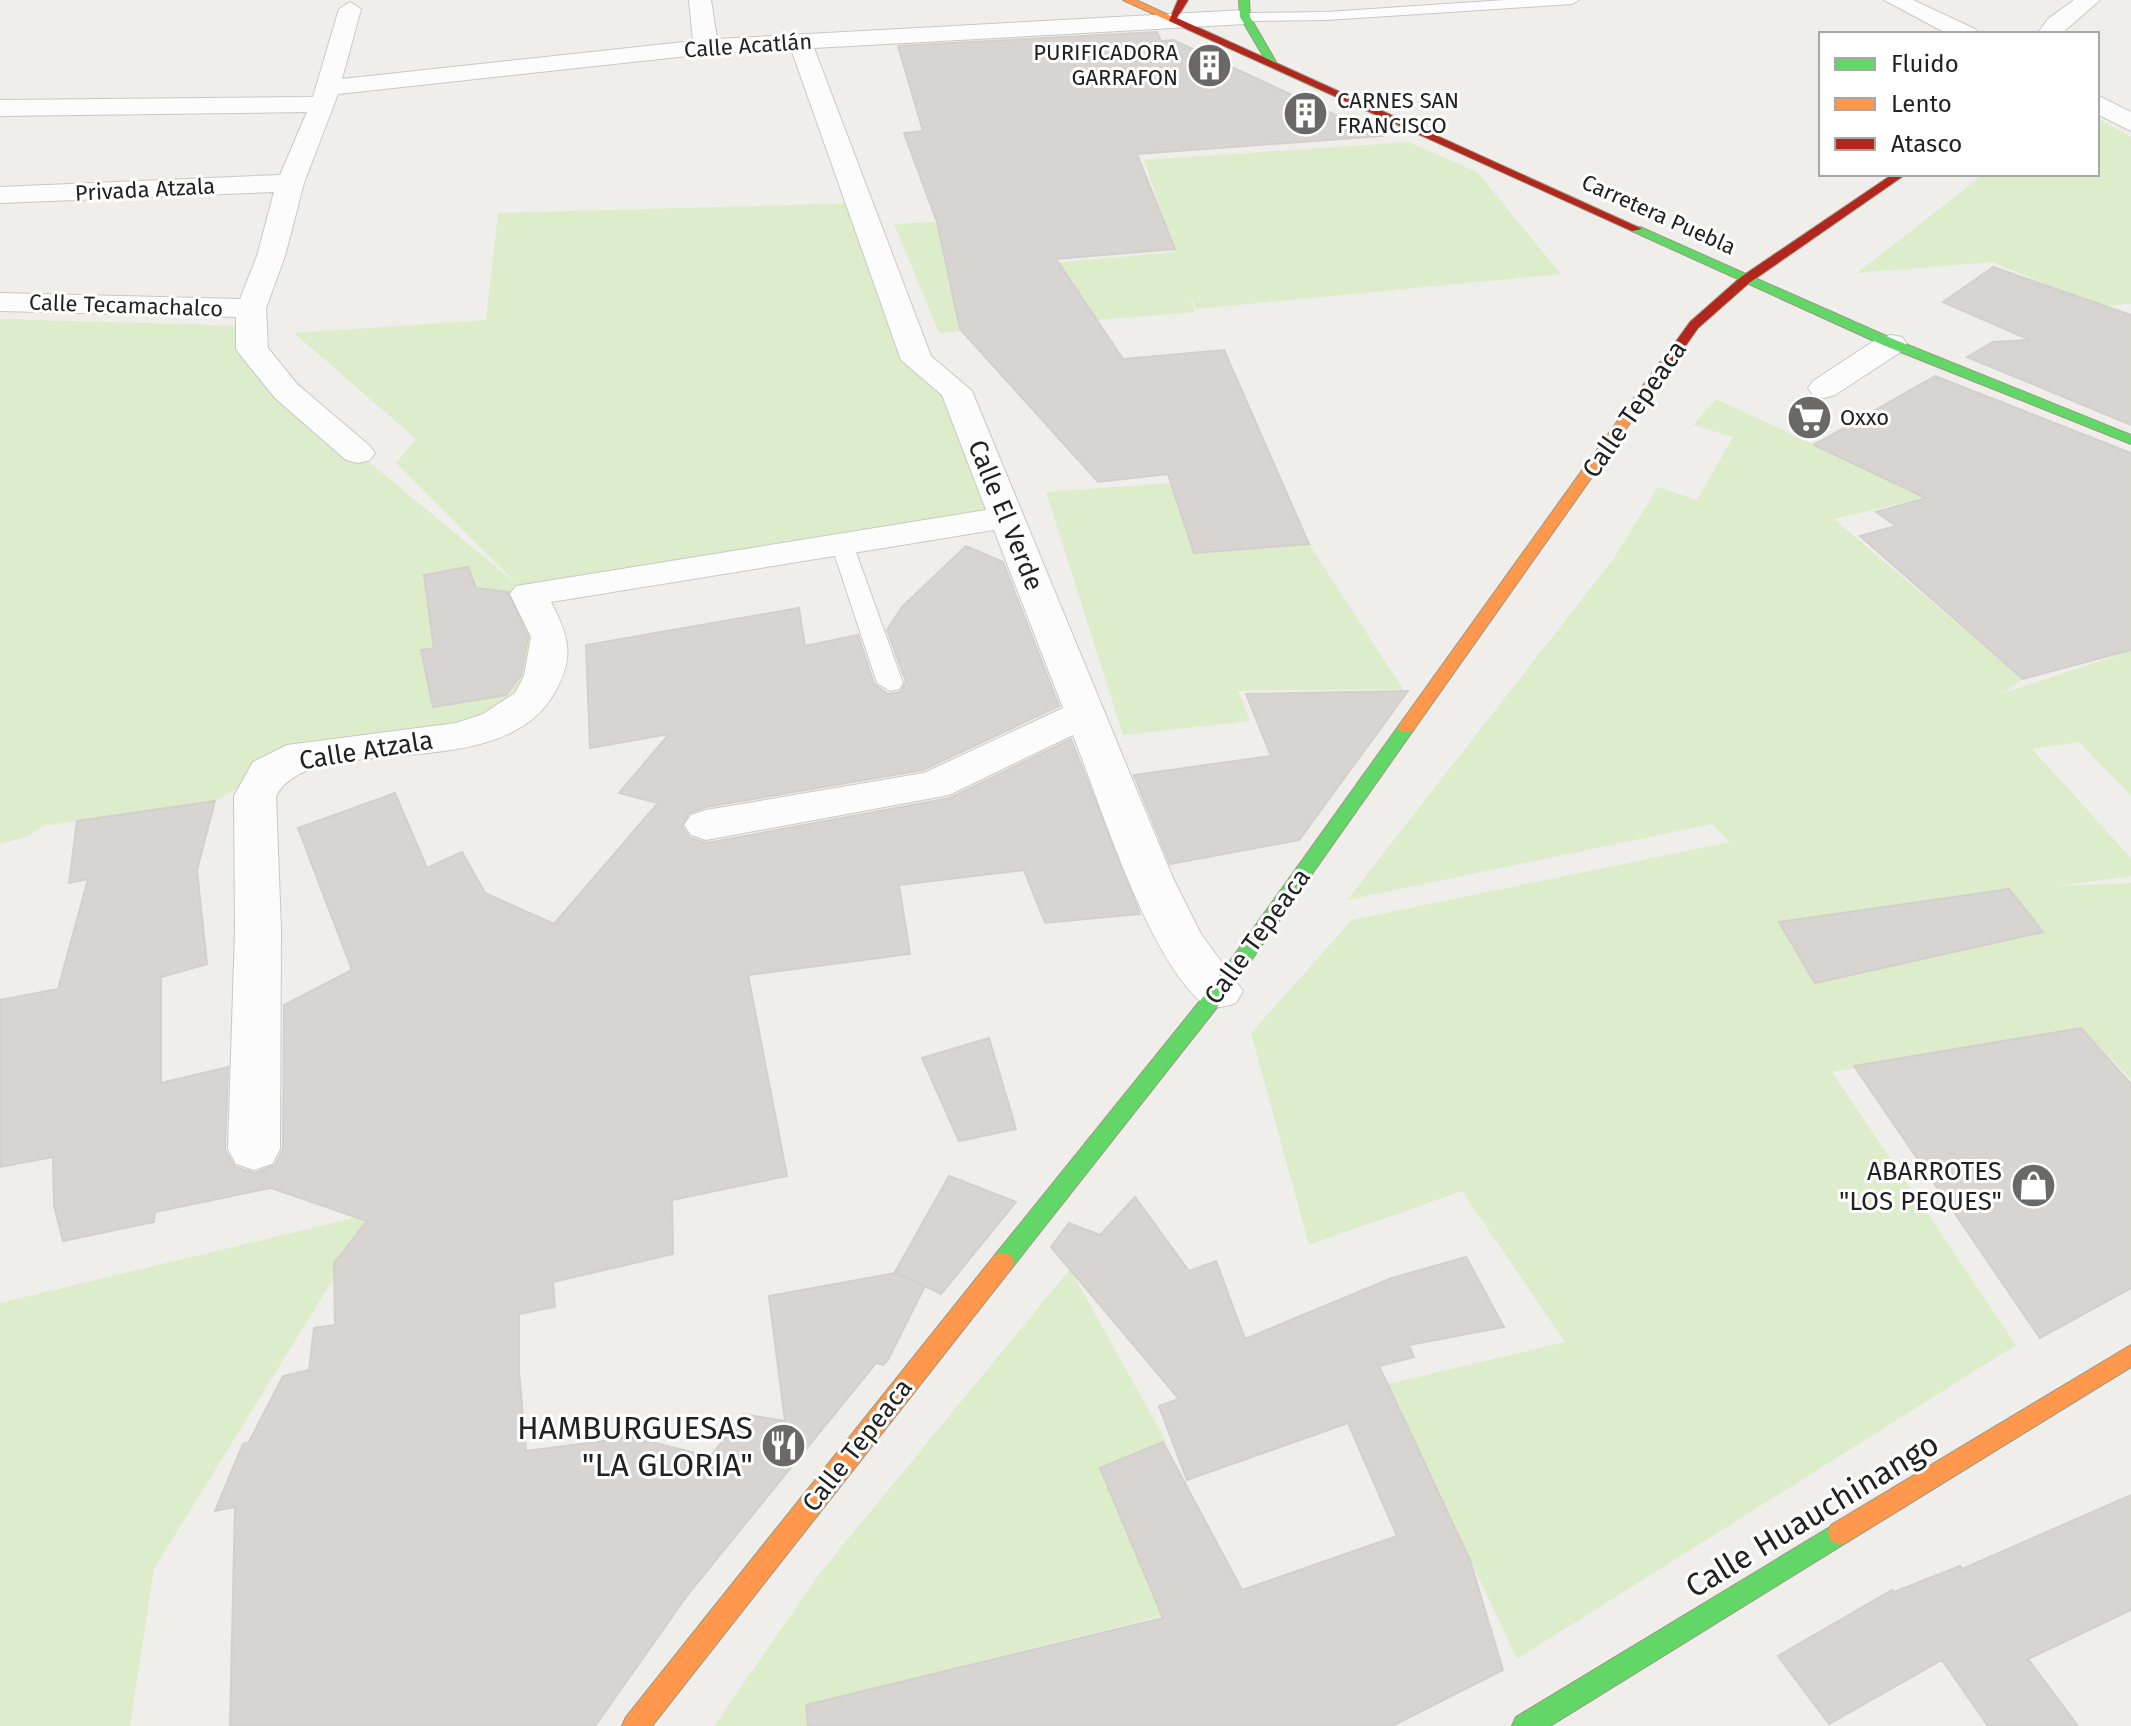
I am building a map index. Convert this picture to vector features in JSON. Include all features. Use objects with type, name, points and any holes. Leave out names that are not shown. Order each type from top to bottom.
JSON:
[{"type":"street","points":[[700,0],[706,47]]},
{"type":"street","name":"Carretera Puebla","points":[[1128,0],[1177,10],[1271,62],[1745,280],[1987,386],[2131,440]]},
{"type":"street","points":[[1895,0],[1963,32]]},
{"type":"street","points":[[2050,32],[2056,24],[2089,0]]},
{"type":"street","points":[[1244,8],[1271,62]]},
{"type":"street","name":"Calle Acatlán","points":[[0,108],[325,96],[706,47],[1177,10],[1244,8]]},
{"type":"street","points":[[350,9],[325,96],[290,183],[271,256],[251,308],[252,349],[286,391],[358,453]]},
{"type":"street","name":"Calle El Verde","points":[[800,42],[917,360],[956,391],[1085,714],[1182,943],[1219,991]]},
{"type":"street","points":[[2099,104],[2131,123]]},
{"type":"street","name":"Calle Tepeaca","points":[[635,1726],[1219,991],[1694,325],[1745,280],[1897,176]]},
{"type":"street","name":"Privada Atzala","points":[[0,195],[290,183]]},
{"type":"street","name":"Calle Tecamachalco","points":[[0,302],[251,308]]},
{"type":"street","points":[[1824,388],[1891,344]]},
{"type":"street","points":[[842,544],[1008,517]]},
{"type":"street","name":"Calle Atzala","points":[[254,1149],[258,930],[255,796],[268,772],[302,755],[462,736],[497,723],[530,701],[544,676],[550,637],[529,594],[842,544]]},
{"type":"street","points":[[706,825],[934,785],[1085,714]]},
{"type":"street","name":"Calle Huauchinango","points":[[1525,1726],[2131,1355]]},
{"type":"lane","points":[[1244,8],[1327,16],[1572,0]]},
{"type":"lane","points":[[842,544],[890,683]]},
{"type":"green space","points":[[2099,119],[2131,137],[2131,304],[2099,306],[1992,262],[1857,273],[1981,176],[2099,176]]},
{"type":"green space","points":[[1408,142],[1477,172],[1561,274],[1196,309],[1189,293],[1195,312],[939,333],[894,224],[937,222],[949,272],[1175,252],[1144,160]]},
{"type":"green space","points":[[860,203],[917,360],[949,385],[1008,517],[530,594],[544,676],[462,736],[268,772],[215,801],[43,826],[28,836],[0,844],[0,319],[251,326],[252,349],[358,453],[519,586],[396,463],[416,439],[294,333],[486,320],[498,213]]},
{"type":"green space","points":[[1716,399],[1811,443],[1917,411],[1936,495],[1834,519],[2023,679],[2003,693],[2131,651],[2131,795],[2079,742],[2032,749],[2131,858],[2131,876],[2057,886],[2131,883],[2131,1079],[2081,1028],[1832,1072],[2016,1345],[1517,1659],[1388,1384],[1565,1342],[1462,1191],[1309,1245],[1251,1033],[1352,920],[1730,842],[1712,824],[1347,900],[1614,558],[1658,487],[1697,500],[1733,437],[1693,425]]},
{"type":"green space","points":[[1171,483],[1194,553],[1309,544],[1403,689],[1238,691],[1250,721],[1123,735],[1046,492]]},
{"type":"green space","points":[[374,1213],[154,1569],[130,1726],[0,1726],[0,1303]]},
{"type":"green space","points":[[1070,1269],[1166,1441],[1101,1468],[1162,1616],[857,1692],[867,1726],[714,1726],[820,1573]]},
{"type":"building","points":[[1157,32],[1161,41],[1173,40],[1381,136],[1137,154],[1175,249],[1056,259],[1123,359],[1224,350],[1309,544],[1194,553],[1168,474],[1098,482],[960,329],[937,222],[904,133],[923,131],[898,46]]},
{"type":"building","points":[[1993,267],[2131,315],[2131,425],[1967,357],[1993,342],[2030,340],[1943,302]]},
{"type":"building","points":[[1935,376],[2131,453],[2131,650],[2023,679],[1860,536],[1896,526],[1876,512],[1926,498],[1814,445]]},
{"type":"building","points":[[966,546],[1003,562],[1059,706],[923,770],[706,807],[689,813],[682,827],[690,838],[707,843],[950,798],[1071,739],[1140,914],[1045,923],[1024,870],[899,885],[910,954],[748,975],[787,1176],[672,1200],[673,1254],[553,1282],[555,1307],[519,1314],[519,1371],[526,1451],[620,1439],[625,1435],[710,1457],[743,1414],[785,1421],[769,1296],[895,1273],[925,1286],[888,1360],[883,1365],[876,1363],[689,1593],[595,1726],[230,1726],[235,1507],[215,1511],[243,1444],[249,1442],[283,1376],[309,1370],[314,1328],[335,1325],[334,1263],[367,1221],[271,1188],[155,1212],[154,1222],[63,1241],[54,1205],[53,1157],[0,1167],[0,1000],[58,989],[88,879],[69,883],[77,821],[215,801],[197,870],[207,964],[161,977],[161,1083],[228,1067],[225,1150],[235,1167],[255,1173],[275,1165],[283,1149],[284,1005],[352,970],[298,828],[395,793],[427,868],[462,852],[485,893],[554,924],[658,803],[619,793],[669,734],[590,748],[586,645],[799,608],[805,646],[858,635],[874,684],[888,694],[900,692],[906,682],[887,630],[902,607]]},
{"type":"building","points":[[468,567],[476,588],[508,592],[528,637],[521,675],[506,695],[433,707],[421,650],[434,648],[424,575]]},
{"type":"building","points":[[1408,691],[1299,840],[1170,864],[1134,775],[1271,756],[1246,694]]},
{"type":"building","points":[[2009,889],[2043,932],[1815,983],[1779,922]]},
{"type":"building","name":"ABARROTES \"LOS PEQUES\"","points":[[2081,1028],[2131,1084],[2131,1288],[2040,1338],[1854,1066]]},
{"type":"building","points":[[989,1038],[1016,1129],[959,1141],[922,1058]]},
{"type":"building","points":[[949,1176],[1016,1202],[941,1294],[895,1272]]},
{"type":"building","points":[[1135,1197],[1189,1271],[1216,1261],[1245,1339],[1392,1278],[1466,1257],[1504,1327],[1409,1345],[1414,1357],[1379,1366],[1470,1560],[1503,1670],[1392,1726],[808,1726],[806,1705],[1163,1618],[1100,1468],[1163,1442],[1242,1590],[1397,1536],[1348,1423],[1187,1480],[1159,1406],[1179,1399],[1051,1247],[1069,1223],[1100,1235]]},
{"type":"building","points":[[2131,1495],[2131,1610],[2028,1659],[2078,1726],[1988,1726],[1942,1660],[1829,1724],[1778,1656],[1892,1590],[1894,1592],[1960,1566],[1962,1569]]},
{"type":"traffic: fast","points":[[1244,0],[1245,17],[1271,62]]},
{"type":"traffic: fast","points":[[1636,229],[1888,342],[2131,440]]},
{"type":"traffic: fast","points":[[1003,1262],[1219,991],[1406,728]]},
{"type":"traffic: fast","points":[[1525,1726],[1840,1533]]},
{"type":"traffic: slow","points":[[1128,0],[1172,19]]},
{"type":"traffic: slow","points":[[1406,728],[1665,365]]},
{"type":"traffic: slow","points":[[635,1726],[1003,1262]]},
{"type":"traffic: slow","points":[[1840,1533],[2131,1355]]},
{"type":"traffic: jam","points":[[1183,0],[1172,19],[1636,229]]},
{"type":"traffic: jam","points":[[1665,365],[1694,325],[1745,280],[1897,176]]},
{"type":"place","name":"PURIFICADORA GARRAFON","points":[[1209,65]]},
{"type":"place","name":"CARNES SAN FRANCISCO","points":[[1306,113]]},
{"type":"place","name":"Oxxo","points":[[1809,417]]},
{"type":"place","name":"ABARROTES \"LOS PEQUES\"","points":[[2033,1186]]},
{"type":"place","name":"HAMBURGUESAS \"LA GLORIA\"","points":[[784,1446]]}]
